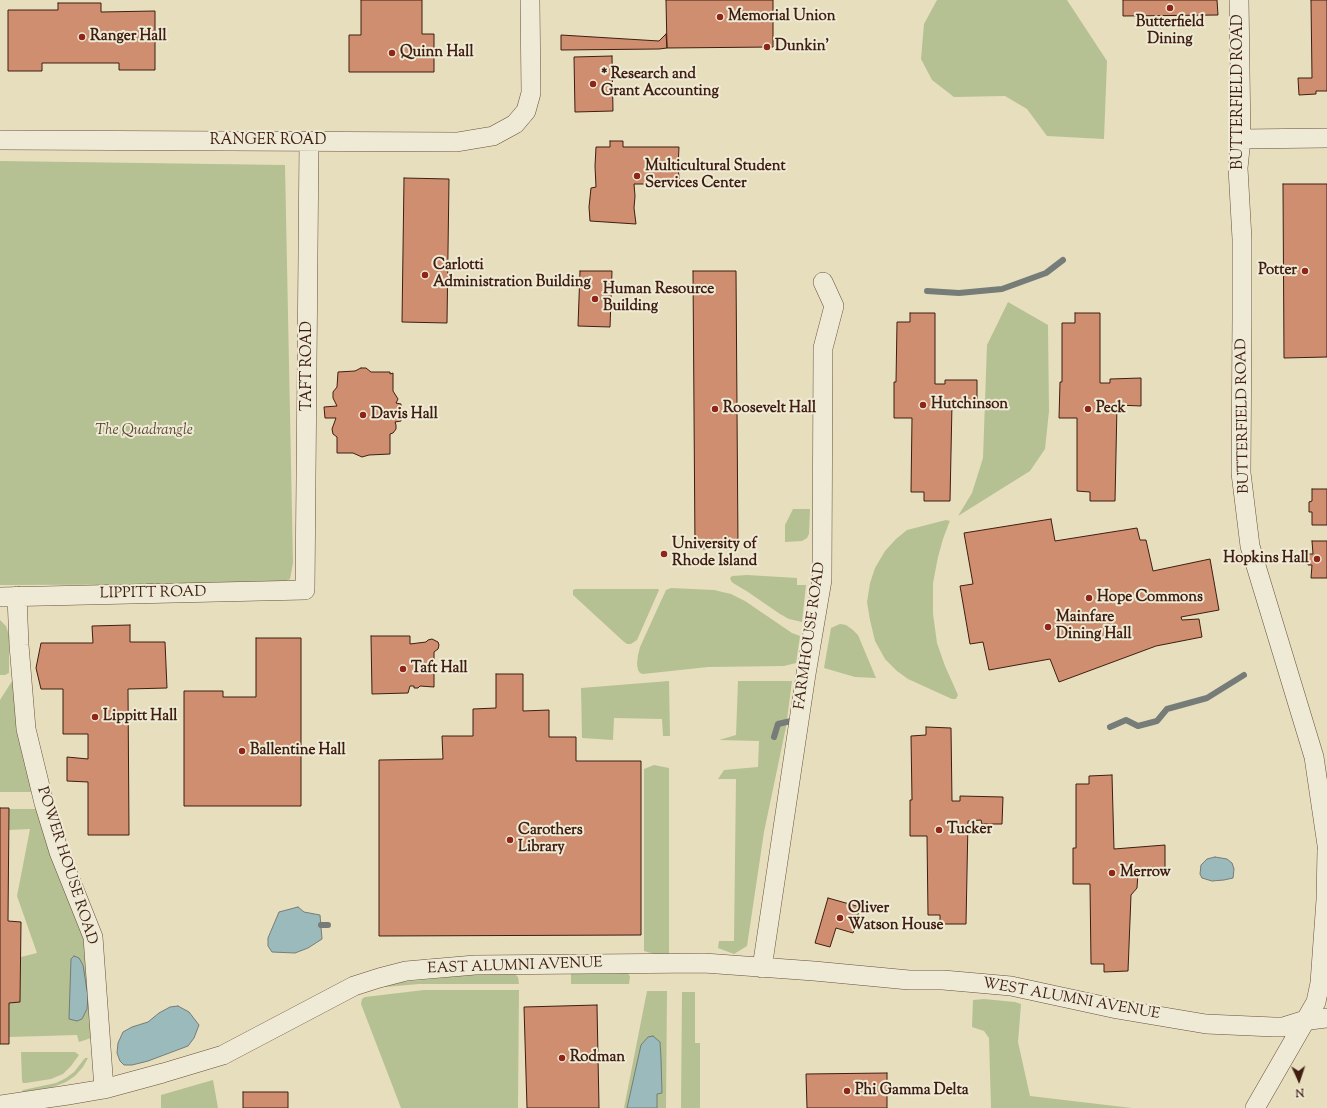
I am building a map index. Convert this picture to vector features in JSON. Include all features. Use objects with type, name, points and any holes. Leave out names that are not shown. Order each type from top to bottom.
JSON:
[{"type":"street","name":"RANGER ROAD","points":[[0,140],[457,142],[493,136],[515,124],[526,111],[531,93],[530,0]]},
{"type":"street","name":"BUTTERFIELD ROAD","points":[[1239,0],[1241,139],[1238,168],[1242,239],[1241,473],[1250,546],[1314,757],[1327,845]]},
{"type":"street","points":[[1241,139],[1327,138]]},
{"type":"street","name":"TAFT ROAD","points":[[305,590],[310,141]]},
{"type":"street","name":"FARMHOUSE ROAD","points":[[762,968],[805,681],[822,580],[822,348],[834,306],[823,282]]},
{"type":"street","name":"LIPPITT ROAD","points":[[9,597],[305,590]]},
{"type":"street","name":"POWER HOUSE ROAD","points":[[9,597],[20,645],[26,729],[44,803],[59,852],[93,937],[104,1089]]},
{"type":"street","points":[[1255,1108],[1314,1008],[1319,994],[1326,900],[1327,850]]},
{"type":"street","name":"EAST ALUMNI AVENUE","points":[[0,1105],[104,1089],[223,1055],[354,986],[406,971],[475,965],[704,963],[814,971]]},
{"type":"street","name":"WEST ALUMNI AVENUE","points":[[814,971],[910,980],[943,980],[1011,986],[1110,1008],[1206,1024],[1283,1027],[1306,1021],[1327,1018]]},
{"type":"green space","points":[[937,0],[1067,0],[1107,61],[1104,139],[1047,136],[1027,109],[1005,96],[954,97],[932,80],[921,59],[924,24]]},
{"type":"green space","name":"The Quadrangle","points":[[0,161],[285,165],[293,563],[290,579],[280,584],[0,585]]},
{"type":"green space","points":[[1008,302],[1048,325],[1049,411],[1045,449],[1030,471],[958,516],[972,493],[983,458],[987,345]]},
{"type":"green space","points":[[793,509],[810,509],[809,534],[807,538],[802,541],[785,542],[785,525]]},
{"type":"green space","points":[[946,520],[950,521],[938,557],[933,583],[933,614],[937,643],[958,695],[956,699],[952,699],[908,679],[885,659],[875,641],[867,602],[870,583],[875,568],[885,551],[896,539],[907,530]]},
{"type":"green space","points":[[747,575],[797,578],[797,585],[806,585],[802,622],[789,619],[780,614],[733,583],[730,578],[732,576]]},
{"type":"green space","points":[[671,588],[714,590],[731,594],[745,601],[792,633],[800,636],[796,663],[784,666],[708,667],[643,674],[640,673],[637,664],[640,647],[666,590]]},
{"type":"green space","points":[[573,590],[659,590],[637,640],[631,644],[627,644],[573,595]]},
{"type":"green space","points":[[0,620],[6,626],[9,635],[9,673],[5,675],[0,675]]},
{"type":"green space","points":[[840,624],[846,625],[858,635],[876,678],[855,677],[824,668],[831,628]]},
{"type":"green space","points":[[15,680],[33,792],[0,792],[0,700],[12,681]]},
{"type":"green space","points":[[669,681],[670,736],[663,736],[662,719],[614,718],[613,740],[582,738],[581,688]]},
{"type":"green space","points":[[738,681],[792,681],[786,727],[764,832],[747,946],[734,954],[718,948],[719,941],[734,941],[736,779],[718,779],[724,770],[758,767],[759,741],[719,740],[736,735]]},
{"type":"green space","points":[[654,765],[669,768],[669,954],[661,956],[644,951],[644,769]]},
{"type":"green space","points":[[9,809],[37,809],[81,928],[89,963],[94,1037],[79,1042],[77,1035],[9,1037],[9,1003],[20,1002],[21,957],[37,953],[17,896],[30,829],[9,830]]},
{"type":"green space","points":[[627,971],[630,977],[629,984],[571,984],[571,973],[616,974]]},
{"type":"green space","points":[[479,974],[515,974],[518,977],[519,984],[419,984],[385,987],[402,982]]},
{"type":"green space","points":[[424,990],[519,990],[518,1108],[401,1108],[361,1004],[362,999],[365,997]]},
{"type":"green space","points":[[647,991],[667,991],[666,1108],[657,1108],[657,1094],[662,1092],[660,1042],[641,1046],[627,1108],[624,1108]]},
{"type":"green space","points":[[682,992],[695,992],[695,1043],[700,1043],[700,1108],[681,1108]]},
{"type":"green space","points":[[984,999],[1021,1004],[1018,1042],[1030,1096],[1132,1108],[991,1108],[989,1038],[984,1031],[972,1027],[973,1000]]},
{"type":"green space","points":[[21,1052],[75,1052],[79,1055],[63,1074],[51,1079],[23,1083]]},
{"type":"green space","points":[[85,1058],[88,1058],[83,1067],[75,1076],[66,1082],[53,1087],[22,1092],[23,1090],[56,1083],[66,1078],[74,1072]]},
{"type":"green space","points":[[213,1080],[218,1108],[161,1108],[161,1095]]},
{"type":"water","points":[[1215,857],[1227,859],[1232,863],[1234,869],[1233,878],[1212,881],[1202,878],[1200,874],[1201,865],[1207,859]]},
{"type":"water","points":[[298,907],[304,912],[320,915],[322,939],[308,948],[295,953],[272,952],[268,946],[268,938],[279,912]]},
{"type":"water","points":[[74,956],[79,958],[83,965],[88,997],[87,1009],[82,1019],[77,1021],[69,1019],[71,959]]},
{"type":"water","points":[[178,1006],[189,1012],[199,1025],[194,1038],[188,1046],[148,1061],[132,1065],[124,1065],[120,1061],[117,1053],[118,1043],[123,1032],[132,1027],[148,1022],[159,1013],[170,1007]]},
{"type":"water","points":[[653,1036],[660,1042],[661,1058],[662,1093],[657,1094],[657,1108],[627,1108],[641,1045],[648,1037]]},
{"type":"building","name":"Quinn Hall","points":[[361,0],[422,0],[422,34],[434,34],[434,72],[349,72],[349,35],[361,35]]},
{"type":"building","name":"Memorial Union","points":[[666,0],[773,0],[773,47],[667,48]]},
{"type":"building","name":"Butterfield Dining","points":[[1123,0],[1217,0],[1218,15],[1123,16]]},
{"type":"building","points":[[1311,0],[1327,0],[1327,91],[1316,91],[1316,94],[1299,95],[1298,78],[1312,78]]},
{"type":"building","name":"Ranger Hall","points":[[58,3],[101,3],[101,12],[155,11],[155,70],[119,70],[119,63],[42,63],[42,71],[8,71],[8,10],[58,10]]},
{"type":"building","points":[[666,34],[667,48],[561,50],[561,35],[659,41]]},
{"type":"building","name":"* Research and Grant Accounting","points":[[612,56],[613,111],[575,112],[574,57]]},
{"type":"building","name":"Multicultural Student Services Center","points":[[610,141],[623,141],[623,147],[679,147],[678,168],[680,184],[634,184],[636,224],[590,221],[589,207],[591,188],[596,187],[596,147],[610,147]]},
{"type":"building","name":"Carlotti Administration Building","points":[[404,178],[449,179],[447,323],[402,322]]},
{"type":"building","name":"Potter","points":[[1283,184],[1327,184],[1327,357],[1284,358]]},
{"type":"building","name":"Human Resource Building","points":[[580,271],[612,271],[610,327],[578,326]]},
{"type":"building","name":"Roosevelt Hall","points":[[693,271],[736,271],[738,548],[695,549]]},
{"type":"building","name":"Hutchinson","points":[[910,313],[935,313],[935,384],[945,384],[945,380],[977,380],[977,407],[965,407],[965,403],[952,404],[950,501],[924,501],[924,492],[911,492],[912,418],[894,418],[897,322],[910,322]]},
{"type":"building","name":"Peck","points":[[1075,313],[1100,313],[1100,383],[1110,383],[1110,379],[1141,378],[1141,406],[1117,405],[1115,501],[1090,501],[1090,492],[1077,491],[1077,418],[1059,418],[1060,382],[1062,382],[1062,323],[1075,323]]},
{"type":"building","name":"Davis Hall","points":[[361,368],[366,368],[371,372],[393,373],[393,391],[398,399],[396,403],[401,404],[401,421],[395,422],[396,429],[390,434],[390,454],[369,455],[362,457],[353,453],[337,453],[337,437],[333,434],[332,429],[336,418],[325,418],[324,407],[337,406],[333,398],[333,392],[337,387],[338,372],[355,371]]},
{"type":"building","name":"Hopkins Hall","points":[[1312,489],[1327,489],[1327,525],[1312,525],[1312,512],[1309,512],[1309,502],[1312,501]]},
{"type":"building","name":"Hope Commons","points":[[1051,519],[1055,541],[1137,528],[1140,540],[1146,540],[1153,571],[1210,559],[1219,610],[1181,617],[1182,620],[1199,619],[1202,637],[1156,646],[1059,682],[1050,659],[989,670],[983,642],[970,644],[960,586],[973,584],[964,533]]},
{"type":"building","name":"Hopkins Hall","points":[[1312,541],[1327,541],[1327,578],[1311,578],[1312,565],[1308,565],[1308,554],[1313,554]]},
{"type":"building","name":"Lippitt Hall","points":[[130,625],[130,642],[165,642],[167,688],[128,689],[129,835],[88,835],[88,782],[67,781],[67,757],[88,759],[88,734],[63,734],[63,689],[41,689],[36,668],[41,643],[93,643],[92,626]]},
{"type":"building","name":"Taft Hall","points":[[371,636],[410,636],[410,644],[426,642],[432,639],[438,642],[438,649],[434,652],[434,687],[420,686],[418,688],[414,688],[414,686],[410,686],[408,693],[372,694]]},
{"type":"building","name":"Ballentine Hall","points":[[256,638],[301,638],[301,806],[184,806],[184,691],[223,691],[223,697],[256,697]]},
{"type":"building","name":"Carothers Library","points":[[496,674],[523,674],[523,711],[549,710],[549,737],[576,737],[576,761],[641,761],[641,935],[379,936],[379,760],[443,759],[442,736],[473,736],[473,709],[496,708]]},
{"type":"building","name":"Tucker","points":[[926,727],[951,728],[952,801],[960,801],[960,796],[1003,797],[1002,824],[982,824],[981,820],[968,821],[966,924],[940,924],[940,915],[928,915],[927,836],[910,836],[910,800],[912,800],[911,736],[926,735]]},
{"type":"building","name":"Merrow","points":[[1112,775],[1114,849],[1165,845],[1165,873],[1138,873],[1137,888],[1131,895],[1128,971],[1104,972],[1104,964],[1091,964],[1090,884],[1073,884],[1073,848],[1076,848],[1076,784],[1089,784],[1089,776]]},
{"type":"building","points":[[0,808],[9,808],[8,921],[21,922],[20,1002],[9,1003],[9,1044],[0,1044]]},
{"type":"building","name":"Oliver Watson House","points":[[828,898],[860,907],[853,933],[836,928],[830,947],[815,943]]},
{"type":"building","name":"Rodman","points":[[597,1005],[599,1108],[527,1108],[524,1007]]},
{"type":"building","name":"Phi Gamma Delta","points":[[887,1073],[887,1108],[807,1108],[806,1074]]},
{"type":"building","points":[[243,1092],[288,1092],[288,1108],[243,1108]]},
{"type":"waterway","points":[[927,291],[959,293],[1002,289],[1046,273],[1063,260]]},
{"type":"waterway","points":[[1110,727],[1126,720],[1138,726],[1157,721],[1167,709],[1207,698],[1244,675]]},
{"type":"waterway","points":[[774,737],[778,724],[791,721]]},
{"type":"waterway","points":[[321,925],[328,925]]},
{"type":"place","name":"Butterfield Dining","points":[[1170,8]]},
{"type":"place","name":"Memorial Union","points":[[720,17]]},
{"type":"place","name":"Ranger Hall","points":[[82,37]]},
{"type":"place","name":"Dunkin'","points":[[767,47]]},
{"type":"place","name":"Quinn Hall","points":[[392,53]]},
{"type":"place","name":"* Research and Grant Accounting","points":[[593,84]]},
{"type":"place","name":"Multicultural Student Services Center","points":[[637,176]]},
{"type":"place","name":"Potter","points":[[1305,271]]},
{"type":"place","name":"Carlotti Administration Building","points":[[425,275]]},
{"type":"place","name":"Human Resource Building","points":[[595,299]]},
{"type":"place","name":"Hutchinson","points":[[923,405]]},
{"type":"place","name":"Roosevelt Hall","points":[[715,409]]},
{"type":"place","name":"Peck","points":[[1088,409]]},
{"type":"place","name":"Davis Hall","points":[[363,415]]},
{"type":"place","name":"University of Rhode Island","points":[[664,554]]},
{"type":"place","name":"Hopkins Hall","points":[[1317,559]]},
{"type":"place","name":"Hope Commons","points":[[1089,598]]},
{"type":"place","name":"Mainfare Dining Hall","points":[[1048,627]]},
{"type":"place","name":"Taft Hall","points":[[403,669]]},
{"type":"place","name":"Lippitt Hall","points":[[95,717]]},
{"type":"place","name":"Ballentine Hall","points":[[242,751]]},
{"type":"place","name":"Tucker","points":[[939,830]]},
{"type":"place","name":"Carothers Library","points":[[510,840]]},
{"type":"place","name":"Merrow","points":[[1112,873]]},
{"type":"place","name":"Oliver Watson House","points":[[840,918]]},
{"type":"place","name":"Rodman","points":[[562,1058]]},
{"type":"place","name":"Phi Gamma Delta","points":[[847,1091]]}]
